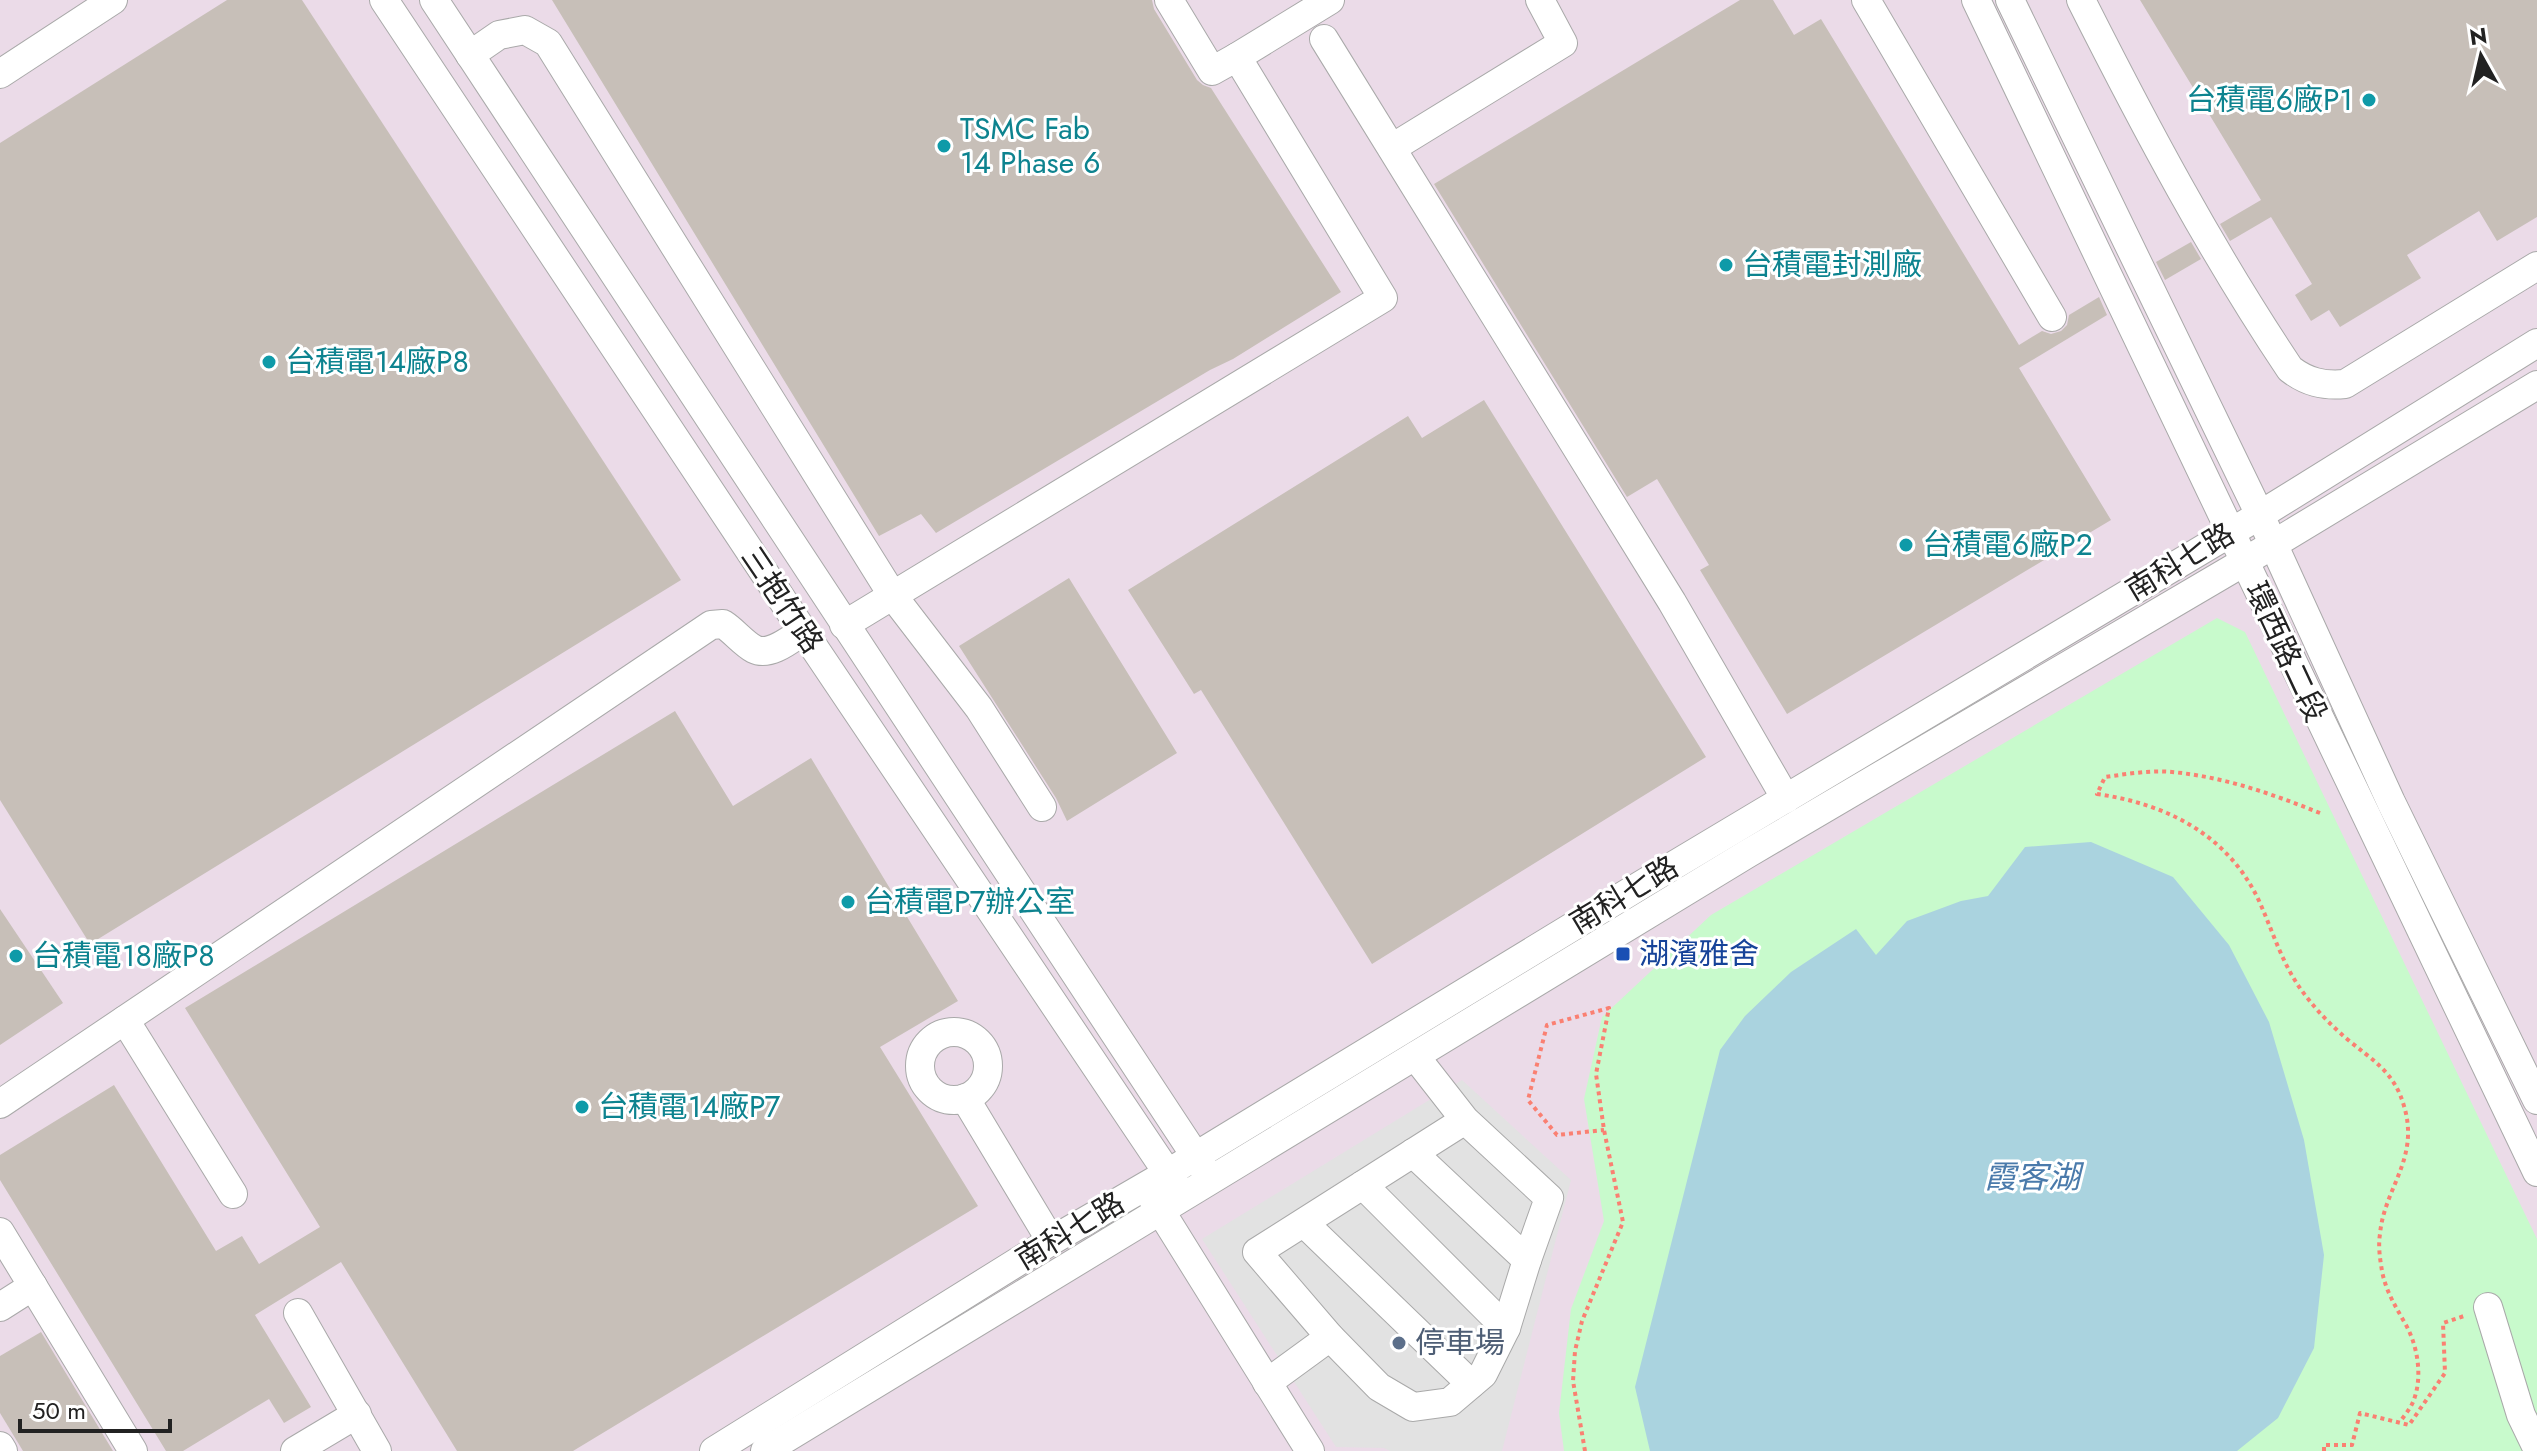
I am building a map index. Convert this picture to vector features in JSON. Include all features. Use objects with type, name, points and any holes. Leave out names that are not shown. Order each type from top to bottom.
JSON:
[{"type":"street","points":[[0,74],[113,0]]},
{"type":"street","name":"三抱竹路","points":[[384,0],[803,631],[1164,1192],[1267,1383],[1310,1451]]},
{"type":"street","name":"三抱竹路","points":[[434,0],[1203,1168]]},
{"type":"street","points":[[1169,0],[1212,71],[1330,0]]},
{"type":"street","points":[[1392,148],[1563,43],[1540,0]]},
{"type":"street","points":[[1866,0],[2052,317]]},
{"type":"street","name":"環西路二段","points":[[1976,0],[2366,822],[2537,1172]]},
{"type":"street","points":[[2010,0],[2260,515]]},
{"type":"street","points":[[2081,0],[2145,127],[2217,255],[2290,369],[2302,378],[2329,386],[2345,384],[2537,266]]},
{"type":"street","points":[[470,55],[499,35],[525,30],[548,43],[893,596],[979,708],[1042,807]]},
{"type":"street","points":[[1324,39],[1672,602],[1786,799]]},
{"type":"street","points":[[844,625],[1383,298],[1237,57]]},
{"type":"street","name":"南科七路","points":[[765,1451],[1731,830],[2260,515],[2537,343]]},
{"type":"street","name":"南科七路","points":[[1203,1168],[1415,1056],[1747,854],[2244,562],[2537,385]]},
{"type":"street","name":"環西路二段","points":[[2260,515],[2391,802],[2537,1100]]},
{"type":"street","points":[[0,1104],[711,625],[723,624],[753,649],[762,652],[778,647],[803,631]]},
{"type":"street","points":[[1731,830],[1747,854]]},
{"type":"street","points":[[125,1020],[233,1194]]},
{"type":"street","points":[[1415,1056],[1465,1120],[1549,1198],[1506,1328],[1483,1374],[1450,1402],[1413,1407],[1379,1387],[1330,1337],[1257,1252],[1465,1120]]},
{"type":"street","points":[[965,1098],[1051,1241]]},
{"type":"street","points":[[1413,1153],[1527,1260]]},
{"type":"street","points":[[1363,1185],[1506,1328]]},
{"type":"street","name":"南科七路","points":[[714,1451],[1051,1241],[1164,1192]]},
{"type":"street","points":[[1304,1223],[1471,1384]]},
{"type":"street","points":[[0,1232],[133,1451]]},
{"type":"street","points":[[0,1307],[33,1286]]},
{"type":"street","points":[[2488,1307],[2521,1415],[2537,1448]]},
{"type":"street","points":[[298,1313],[377,1451]]},
{"type":"street","points":[[1267,1383],[1330,1337]]},
{"type":"street","points":[[295,1451],[357,1414]]},
{"type":"street","points":[[0,1446],[3,1451]]},
{"type":"path","points":[[2320,813],[2260,789],[2170,772],[2105,777],[2097,794],[2125,798],[2169,812],[2208,836],[2226,852],[2258,900],[2282,960],[2303,992],[2334,1027],[2381,1065],[2391,1077],[2404,1106],[2407,1150],[2384,1217],[2379,1251],[2385,1284],[2415,1345],[2417,1362],[2413,1401],[2400,1422]]},
{"type":"path","points":[[1585,1451],[1573,1381],[1575,1351],[1582,1321],[1623,1222],[1596,1074],[1609,1008],[1547,1025],[1528,1100],[1557,1135],[1604,1130]]},
{"type":"path","points":[[2324,1451],[2324,1445],[2352,1445],[2360,1413],[2409,1425],[2445,1373],[2443,1323]]},
{"type":"shaded area","points":[[0,0],[2537,0],[2537,1451],[0,1451]]},
{"type":"shaded area","name":"停車場","points":[[1462,1080],[1571,1180],[1502,1451],[1390,1451],[1384,1448],[1336,1447],[1202,1239]]},
{"type":"green space","points":[[2217,618],[2245,632],[2537,1239],[2537,1451],[1564,1451],[1559,1413],[1571,1309],[1604,1221],[1584,1099],[1602,1017],[1711,915]]},
{"type":"water","name":"霞客湖","points":[[2091,842],[2173,877],[2229,945],[2269,1022],[2304,1140],[2324,1255],[2314,1348],[2278,1418],[2237,1451],[1650,1451],[1635,1387],[1720,1050],[1745,1016],[1791,972],[1856,929],[1876,955],[1907,921],[1961,901],[1988,896],[2025,847]]},
{"type":"building","name":"台積電14廠P8","points":[[227,0],[302,0],[681,580],[90,944],[0,800],[0,143]]},
{"type":"building","name":"TSMC Fab 14 Phase 6","points":[[552,0],[1152,0],[1154,9],[1197,80],[1211,88],[1341,292],[936,533],[921,514],[879,536]]},
{"type":"building","name":"台積電封測廠","points":[[1740,0],[1773,0],[1794,35],[1821,19],[2019,345],[2042,331],[2051,334],[2061,331],[2067,325],[2069,315],[2099,297],[2107,315],[2019,368],[2111,520],[1787,714],[1700,570],[1709,565],[1657,479],[1627,497],[1434,184]]},
{"type":"building","name":"台積電6廠P1","points":[[2140,0],[2537,0],[2537,217],[2497,241],[2479,211],[2407,255],[2421,278],[2340,327],[2329,310],[2311,321],[2295,295],[2312,284],[2271,217],[2230,241],[2220,224],[2261,200]]},
{"type":"building","points":[[2191,242],[2201,259],[2165,280],[2156,262]]},
{"type":"building","points":[[1484,400],[1706,757],[1372,964],[1201,690],[1194,694],[1128,590],[1408,416],[1422,438]]},
{"type":"building","points":[[1069,578],[1177,753],[1067,821],[1056,798],[959,646]]},
{"type":"building","name":"台積電14廠P7","points":[[675,711],[733,806],[811,758],[958,1001],[880,1047],[978,1206],[573,1451],[457,1451],[341,1262],[255,1315],[311,1407],[284,1423],[269,1399],[183,1451],[166,1451],[0,1180],[0,1155],[114,1085],[216,1251],[242,1236],[259,1264],[320,1227],[185,1008]]},
{"type":"building","name":"台積電18廠P8","points":[[0,909],[63,1003],[0,1045]]},
{"type":"building","points":[[41,1332],[113,1451],[23,1451],[0,1413],[0,1356]]},
{"type":"place","name":"台積電6廠P1","points":[[2369,100]]},
{"type":"place","name":"TSMC Fab 14 Phase 6","points":[[944,146]]},
{"type":"place","name":"台積電封測廠","points":[[1726,265]]},
{"type":"place","name":"台積電14廠P8","points":[[269,362]]},
{"type":"place","name":"台積電6廠P2","points":[[1906,545]]},
{"type":"place","name":"台積電P7辦公室","points":[[848,902]]},
{"type":"place","name":"湖濱雅舍","points":[[1623,954]]},
{"type":"place","name":"台積電18廠P8","points":[[16,956]]},
{"type":"place","name":"台積電14廠P7","points":[[582,1107]]},
{"type":"place","name":"停車場","points":[[1399,1343]]}]
